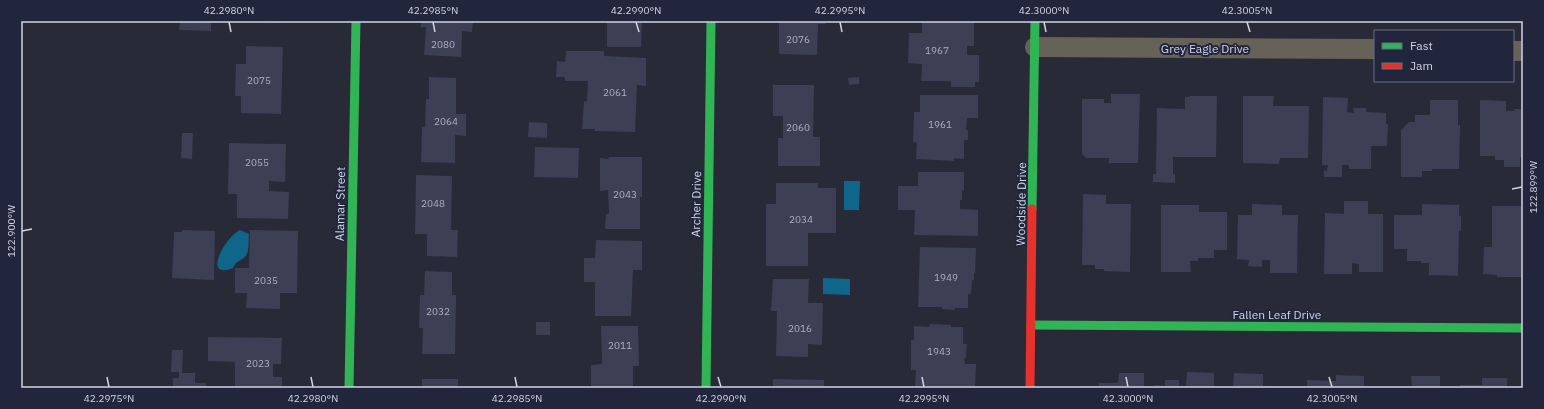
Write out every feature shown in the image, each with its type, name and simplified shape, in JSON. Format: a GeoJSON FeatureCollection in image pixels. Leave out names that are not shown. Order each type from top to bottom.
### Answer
{"type":"FeatureCollection","features":[{"type":"Feature","properties":{"kind":"street","name":"Alamar Street"},"geometry":{"type":"LineString","coordinates":[[349,388],[356,21]]}},
{"type":"Feature","properties":{"kind":"street","name":"Archer Drive"},"geometry":{"type":"LineString","coordinates":[[706,388],[711,21]]}},
{"type":"Feature","properties":{"kind":"street","name":"Woodside Drive"},"geometry":{"type":"LineString","coordinates":[[1030,388],[1035,21]]}},
{"type":"Feature","properties":{"kind":"street","name":"Grey Eagle Drive"},"geometry":{"type":"LineString","coordinates":[[1035,47],[1374,50]]}},
{"type":"Feature","properties":{"kind":"street","name":"Fallen Leaf Drive"},"geometry":{"type":"LineString","coordinates":[[1031,325],[1523,328]]}},
{"type":"Feature","properties":{"kind":"water"},"geometry":{"type":"Polygon","coordinates":[[[844,181],[860,181],[859,210],[844,210],[844,181]]]}},
{"type":"Feature","properties":{"kind":"water"},"geometry":{"type":"Polygon","coordinates":[[[240,230],[249,234],[247,255],[237,262],[233,268],[224,270],[219,268],[217,263],[219,256],[228,241],[240,230]]]}},
{"type":"Feature","properties":{"kind":"water"},"geometry":{"type":"Polygon","coordinates":[[[823,278],[850,279],[850,295],[823,294],[823,278]]]}},
{"type":"Feature","properties":{"kind":"building"},"geometry":{"type":"Polygon","coordinates":[[[180,21],[211,21],[211,31],[179,30],[180,21]]]}},
{"type":"Feature","properties":{"kind":"building"},"geometry":{"type":"Polygon","coordinates":[[[265,21],[281,21],[280,23],[265,21]]]}},
{"type":"Feature","properties":{"kind":"building"},"geometry":{"type":"Polygon","coordinates":[[[421,21],[473,21],[472,32],[462,31],[461,57],[424,55],[426,27],[421,27],[421,21]]]}},
{"type":"Feature","properties":{"kind":"building"},"geometry":{"type":"Polygon","coordinates":[[[607,21],[642,21],[641,47],[607,47],[607,21]]]}},
{"type":"Feature","properties":{"kind":"building"},"geometry":{"type":"Polygon","coordinates":[[[779,21],[826,21],[826,24],[818,24],[817,55],[779,54],[779,21]]]}},
{"type":"Feature","properties":{"kind":"building"},"geometry":{"type":"Polygon","coordinates":[[[922,21],[974,21],[974,46],[967,46],[967,55],[979,55],[979,82],[975,82],[975,87],[951,87],[951,81],[921,81],[922,64],[908,63],[909,33],[922,33],[922,21]]]}},
{"type":"Feature","properties":{"kind":"building"},"geometry":{"type":"Polygon","coordinates":[[[246,46],[283,47],[281,114],[241,113],[241,96],[235,96],[236,64],[246,64],[246,46]]]}},
{"type":"Feature","properties":{"kind":"building"},"geometry":{"type":"Polygon","coordinates":[[[566,51],[604,51],[604,56],[646,58],[646,86],[637,85],[635,132],[595,131],[595,129],[582,129],[584,101],[587,102],[588,81],[565,81],[565,77],[556,77],[557,61],[565,62],[566,51]]]}},
{"type":"Feature","properties":{"kind":"building"},"geometry":{"type":"Polygon","coordinates":[[[429,77],[456,78],[456,114],[466,114],[466,136],[455,135],[455,163],[421,162],[422,127],[425,127],[426,99],[429,99],[429,77]]]}},
{"type":"Feature","properties":{"kind":"building"},"geometry":{"type":"Polygon","coordinates":[[[859,77],[859,84],[849,85],[848,78],[859,77]]]}},
{"type":"Feature","properties":{"kind":"building"},"geometry":{"type":"Polygon","coordinates":[[[773,85],[814,85],[813,137],[820,137],[820,166],[778,166],[778,138],[783,138],[783,116],[773,116],[773,85]]]}},
{"type":"Feature","properties":{"kind":"building"},"geometry":{"type":"Polygon","coordinates":[[[1111,94],[1140,94],[1138,163],[1109,163],[1109,158],[1086,158],[1082,154],[1082,99],[1104,99],[1104,103],[1111,103],[1111,94]]]}},
{"type":"Feature","properties":{"kind":"building"},"geometry":{"type":"Polygon","coordinates":[[[920,95],[978,95],[978,118],[967,118],[966,130],[968,130],[968,140],[964,140],[964,159],[954,158],[954,161],[916,159],[917,143],[919,143],[913,142],[914,112],[920,112],[920,95]]]}},
{"type":"Feature","properties":{"kind":"building"},"geometry":{"type":"Polygon","coordinates":[[[1217,96],[1216,157],[1173,157],[1173,174],[1175,174],[1175,183],[1153,182],[1153,174],[1156,174],[1157,108],[1185,109],[1185,97],[1217,96]]]}},
{"type":"Feature","properties":{"kind":"building"},"geometry":{"type":"Polygon","coordinates":[[[1243,96],[1274,96],[1273,106],[1309,106],[1308,158],[1280,158],[1279,164],[1243,163],[1243,96]]]}},
{"type":"Feature","properties":{"kind":"building"},"geometry":{"type":"Polygon","coordinates":[[[1323,97],[1348,98],[1347,112],[1354,113],[1353,108],[1366,108],[1366,112],[1386,113],[1386,124],[1388,124],[1387,146],[1371,146],[1371,169],[1349,169],[1349,165],[1342,165],[1342,177],[1324,177],[1324,170],[1327,171],[1328,165],[1322,165],[1323,97]]]}},
{"type":"Feature","properties":{"kind":"building"},"geometry":{"type":"Polygon","coordinates":[[[1430,100],[1458,100],[1458,125],[1460,125],[1459,169],[1432,169],[1432,171],[1422,171],[1422,177],[1401,177],[1401,130],[1409,122],[1415,122],[1415,115],[1430,115],[1430,100]]]}},
{"type":"Feature","properties":{"kind":"building"},"geometry":{"type":"Polygon","coordinates":[[[1480,100],[1506,101],[1506,111],[1523,109],[1523,157],[1520,157],[1520,167],[1504,167],[1504,160],[1495,160],[1495,156],[1480,156],[1480,100]]]}},
{"type":"Feature","properties":{"kind":"building"},"geometry":{"type":"Polygon","coordinates":[[[529,122],[547,123],[547,138],[528,137],[529,122]]]}},
{"type":"Feature","properties":{"kind":"building"},"geometry":{"type":"Polygon","coordinates":[[[182,133],[193,133],[192,159],[181,158],[182,133]]]}},
{"type":"Feature","properties":{"kind":"building"},"geometry":{"type":"Polygon","coordinates":[[[229,143],[286,144],[285,182],[269,181],[269,191],[289,192],[288,219],[237,218],[237,194],[228,194],[229,143]]]}},
{"type":"Feature","properties":{"kind":"building"},"geometry":{"type":"Polygon","coordinates":[[[535,147],[579,148],[578,178],[534,177],[535,147]]]}},
{"type":"Feature","properties":{"kind":"building"},"geometry":{"type":"Polygon","coordinates":[[[609,157],[642,157],[640,229],[605,229],[606,214],[609,214],[608,190],[600,191],[600,158],[608,159],[609,157]]]}},
{"type":"Feature","properties":{"kind":"building"},"geometry":{"type":"Polygon","coordinates":[[[918,172],[964,172],[964,190],[962,190],[960,209],[978,210],[978,236],[914,235],[915,210],[898,210],[898,186],[918,186],[918,172]]]}},
{"type":"Feature","properties":{"kind":"building"},"geometry":{"type":"Polygon","coordinates":[[[416,175],[452,176],[451,230],[458,230],[457,257],[427,256],[427,234],[415,234],[416,175]]]}},
{"type":"Feature","properties":{"kind":"building"},"geometry":{"type":"Polygon","coordinates":[[[776,183],[818,183],[818,188],[836,188],[836,233],[808,233],[808,266],[766,266],[766,204],[776,204],[776,183]]]}},
{"type":"Feature","properties":{"kind":"building"},"geometry":{"type":"Polygon","coordinates":[[[1083,194],[1106,195],[1106,204],[1131,204],[1130,272],[1104,271],[1104,269],[1095,269],[1095,265],[1082,265],[1083,194]]]}},
{"type":"Feature","properties":{"kind":"building"},"geometry":{"type":"Polygon","coordinates":[[[1344,201],[1368,201],[1368,214],[1383,214],[1383,272],[1359,272],[1359,264],[1352,263],[1352,274],[1324,274],[1325,213],[1344,214],[1344,201]]]}},
{"type":"Feature","properties":{"kind":"building"},"geometry":{"type":"Polygon","coordinates":[[[1252,204],[1282,205],[1282,215],[1298,215],[1297,273],[1270,273],[1270,260],[1262,260],[1262,267],[1248,266],[1249,260],[1237,259],[1238,215],[1252,215],[1252,204]]]}},
{"type":"Feature","properties":{"kind":"building"},"geometry":{"type":"Polygon","coordinates":[[[1422,204],[1459,205],[1461,231],[1459,231],[1458,276],[1429,275],[1429,263],[1421,263],[1421,261],[1407,261],[1407,249],[1394,249],[1394,215],[1422,215],[1422,204]]]}},
{"type":"Feature","properties":{"kind":"building"},"geometry":{"type":"Polygon","coordinates":[[[1161,205],[1199,205],[1199,212],[1227,212],[1227,250],[1214,250],[1214,258],[1198,258],[1198,261],[1190,261],[1191,272],[1161,272],[1161,205]]]}},
{"type":"Feature","properties":{"kind":"building"},"geometry":{"type":"Polygon","coordinates":[[[1492,206],[1523,206],[1523,277],[1497,277],[1497,275],[1483,274],[1484,247],[1492,247],[1492,206]]]}},
{"type":"Feature","properties":{"kind":"building"},"geometry":{"type":"Polygon","coordinates":[[[182,230],[215,231],[214,280],[172,278],[174,232],[182,232],[182,230]]]}},
{"type":"Feature","properties":{"kind":"building"},"geometry":{"type":"Polygon","coordinates":[[[250,230],[298,231],[297,293],[280,293],[280,309],[246,308],[247,293],[235,293],[235,268],[249,268],[250,230]]]}},
{"type":"Feature","properties":{"kind":"building"},"geometry":{"type":"Polygon","coordinates":[[[596,240],[642,241],[642,270],[633,270],[631,316],[595,316],[595,282],[584,282],[584,258],[595,258],[596,240]]]}},
{"type":"Feature","properties":{"kind":"building"},"geometry":{"type":"Polygon","coordinates":[[[920,247],[976,248],[975,273],[974,280],[972,280],[971,294],[968,294],[968,308],[955,308],[955,310],[942,309],[942,307],[918,307],[920,247]]]}},
{"type":"Feature","properties":{"kind":"building"},"geometry":{"type":"Polygon","coordinates":[[[425,271],[452,272],[452,295],[456,295],[455,354],[422,354],[423,328],[419,328],[420,295],[424,295],[425,271]]]}},
{"type":"Feature","properties":{"kind":"building"},"geometry":{"type":"Polygon","coordinates":[[[773,279],[809,279],[808,303],[823,303],[822,345],[808,344],[808,357],[776,356],[777,311],[771,311],[773,279]]]}},
{"type":"Feature","properties":{"kind":"building"},"geometry":{"type":"Polygon","coordinates":[[[536,322],[550,322],[550,335],[536,335],[536,322]]]}},
{"type":"Feature","properties":{"kind":"building"},"geometry":{"type":"Polygon","coordinates":[[[930,324],[963,327],[963,344],[967,344],[966,358],[964,358],[965,364],[976,364],[975,388],[915,388],[916,370],[911,370],[911,340],[914,340],[914,326],[929,327],[930,324]]]}},
{"type":"Feature","properties":{"kind":"building"},"geometry":{"type":"Polygon","coordinates":[[[601,326],[638,326],[639,366],[633,366],[633,388],[591,388],[591,365],[602,364],[601,326]]]}},
{"type":"Feature","properties":{"kind":"building"},"geometry":{"type":"Polygon","coordinates":[[[208,337],[282,338],[281,364],[273,364],[273,377],[282,377],[282,388],[235,388],[235,362],[208,361],[208,337]]]}},
{"type":"Feature","properties":{"kind":"building"},"geometry":{"type":"Polygon","coordinates":[[[172,350],[183,350],[182,373],[195,373],[195,383],[206,383],[206,388],[173,388],[173,378],[179,378],[179,372],[171,372],[172,350]]]}},
{"type":"Feature","properties":{"kind":"building"},"geometry":{"type":"Polygon","coordinates":[[[1187,372],[1214,373],[1214,388],[1154,388],[1154,385],[1165,386],[1165,380],[1179,380],[1179,386],[1186,386],[1187,372]]]}},
{"type":"Feature","properties":{"kind":"building"},"geometry":{"type":"Polygon","coordinates":[[[1119,373],[1144,373],[1144,388],[1081,388],[1081,386],[1099,386],[1099,383],[1118,383],[1119,373]]]}},
{"type":"Feature","properties":{"kind":"building"},"geometry":{"type":"Polygon","coordinates":[[[1234,373],[1263,374],[1263,386],[1272,386],[1272,388],[1233,388],[1234,373]]]}},
{"type":"Feature","properties":{"kind":"building"},"geometry":{"type":"Polygon","coordinates":[[[1336,375],[1364,376],[1364,388],[1307,388],[1307,380],[1336,381],[1336,375]]]}},
{"type":"Feature","properties":{"kind":"building"},"geometry":{"type":"Polygon","coordinates":[[[1411,376],[1440,376],[1440,388],[1412,388],[1411,376]]]}},
{"type":"Feature","properties":{"kind":"building"},"geometry":{"type":"Polygon","coordinates":[[[1482,378],[1507,378],[1507,388],[1460,388],[1460,385],[1482,385],[1482,378]]]}},
{"type":"Feature","properties":{"kind":"building"},"geometry":{"type":"Polygon","coordinates":[[[422,379],[458,379],[458,388],[422,388],[422,379]]]}},
{"type":"Feature","properties":{"kind":"building"},"geometry":{"type":"Polygon","coordinates":[[[773,379],[824,380],[824,388],[773,388],[773,379]]]}},
{"type":"Feature","properties":{"kind":"traffic: fast"},"geometry":{"type":"LineString","coordinates":[[349,388],[356,21]]}},
{"type":"Feature","properties":{"kind":"traffic: fast"},"geometry":{"type":"LineString","coordinates":[[706,388],[711,21]]}},
{"type":"Feature","properties":{"kind":"traffic: fast"},"geometry":{"type":"LineString","coordinates":[[1032,209],[1035,21]]}},
{"type":"Feature","properties":{"kind":"traffic: fast"},"geometry":{"type":"LineString","coordinates":[[1031,325],[1523,328]]}},
{"type":"Feature","properties":{"kind":"traffic: jam"},"geometry":{"type":"LineString","coordinates":[[1030,388],[1032,209]]}}]}
